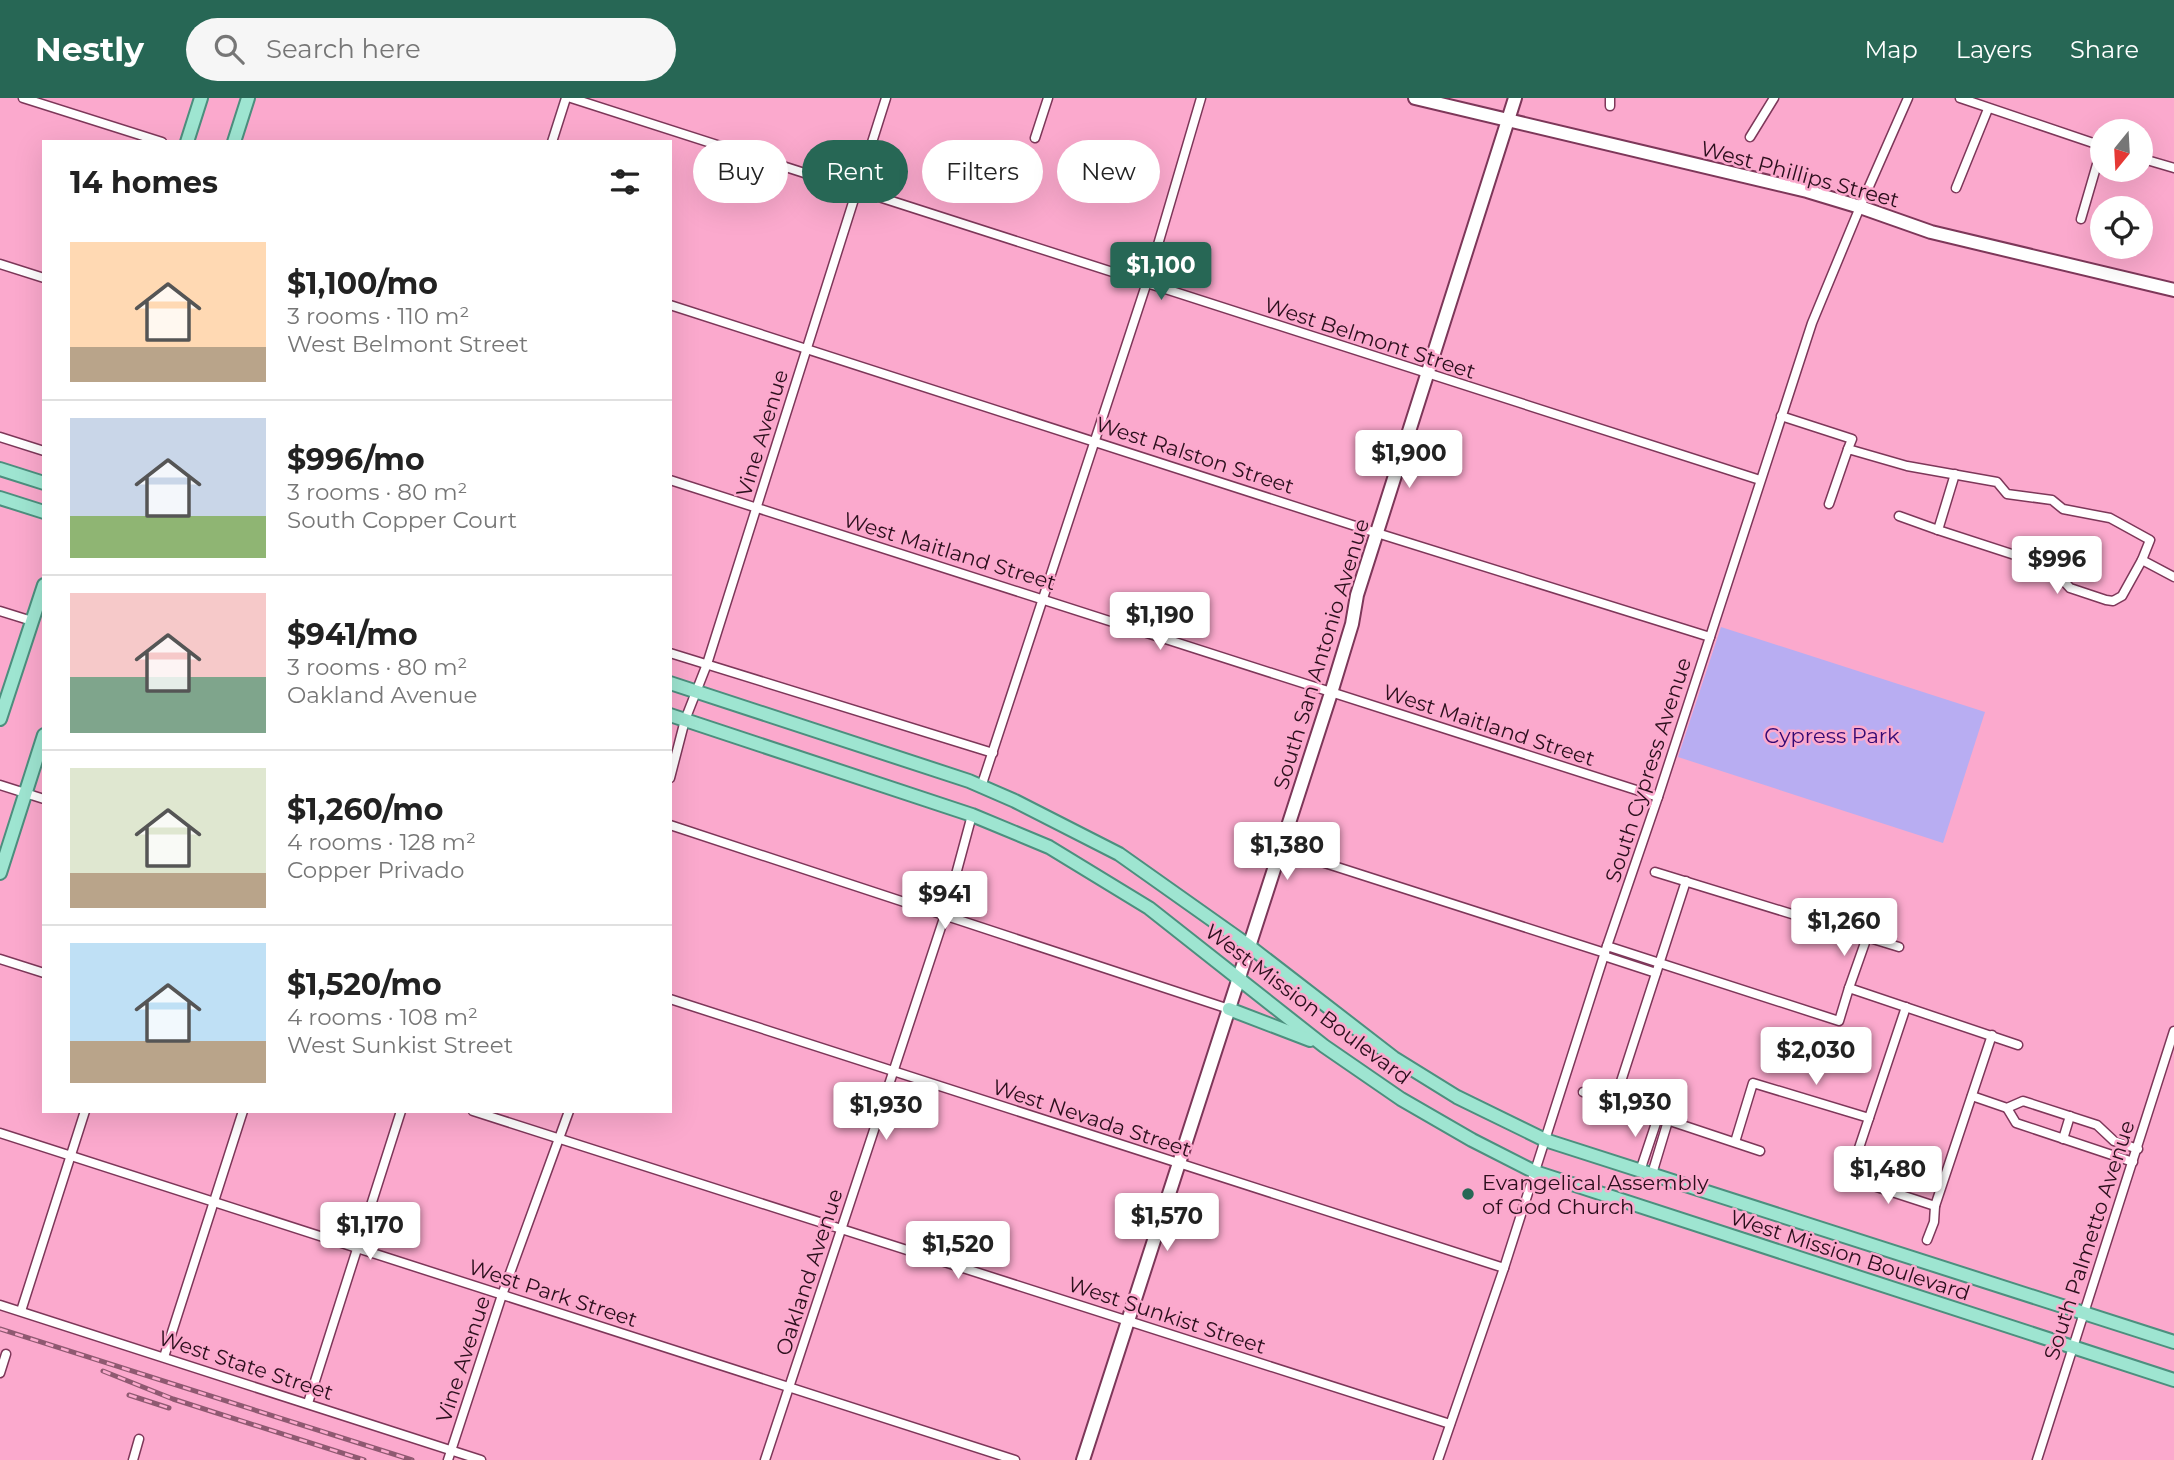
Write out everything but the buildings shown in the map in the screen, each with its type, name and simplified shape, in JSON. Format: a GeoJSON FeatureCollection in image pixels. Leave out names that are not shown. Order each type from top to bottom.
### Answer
{"type":"FeatureCollection","features":[{"type":"Feature","properties":{"kind":"main road"},"geometry":{"type":"LineString","coordinates":[[188,140],[201,98]]}},
{"type":"Feature","properties":{"kind":"main road"},"geometry":{"type":"LineString","coordinates":[[235,140],[248,98]]}},
{"type":"Feature","properties":{"kind":"main road"},"geometry":{"type":"LineString","coordinates":[[0,469],[42,482]]}},
{"type":"Feature","properties":{"kind":"main road"},"geometry":{"type":"LineString","coordinates":[[0,498],[42,512]]}},
{"type":"Feature","properties":{"kind":"main road"},"geometry":{"type":"LineString","coordinates":[[0,719],[42,590]]}},
{"type":"Feature","properties":{"kind":"main road","name":"West Mission Boulevard"},"geometry":{"type":"LineString","coordinates":[[672,684],[981,787],[1015,801],[1119,854],[1249,946],[1394,1058],[1457,1097],[1545,1140],[2174,1342]]}},
{"type":"Feature","properties":{"kind":"main road","name":"West Mission Boulevard"},"geometry":{"type":"LineString","coordinates":[[672,716],[972,815],[1049,847],[1138,901],[1324,1046],[1401,1099],[1535,1172],[2174,1380]]}},
{"type":"Feature","properties":{"kind":"main road"},"geometry":{"type":"LineString","coordinates":[[0,873],[42,741]]}},
{"type":"Feature","properties":{"kind":"main road"},"geometry":{"type":"LineString","coordinates":[[1229,1009],[1324,1046]]}},
{"type":"Feature","properties":{"kind":"street"},"geometry":{"type":"LineString","coordinates":[[23,98],[156,140]]}},
{"type":"Feature","properties":{"kind":"street"},"geometry":{"type":"LineString","coordinates":[[553,140],[568,98]]}},
{"type":"Feature","properties":{"kind":"street","name":"West Belmont Street"},"geometry":{"type":"LineString","coordinates":[[568,98],[802,172]]}},
{"type":"Feature","properties":{"kind":"street","name":"Vine Avenue"},"geometry":{"type":"LineString","coordinates":[[873,140],[886,98]]}},
{"type":"Feature","properties":{"kind":"street"},"geometry":{"type":"LineString","coordinates":[[1035,138],[1048,98]]}},
{"type":"Feature","properties":{"kind":"street"},"geometry":{"type":"LineString","coordinates":[[981,787],[1147,282],[1201,98]]}},
{"type":"Feature","properties":{"kind":"street","name":"West Phillips Street"},"geometry":{"type":"LineString","coordinates":[[1415,98],[1807,191],[1931,232],[2174,288]]}},
{"type":"Feature","properties":{"kind":"street","name":"South San Antonio Avenue"},"geometry":{"type":"LineString","coordinates":[[1083,1460],[1331,693],[1352,624],[1357,595],[1516,98]]}},
{"type":"Feature","properties":{"kind":"street"},"geometry":{"type":"LineString","coordinates":[[1750,137],[1774,98]]}},
{"type":"Feature","properties":{"kind":"street","name":"South Cypress Avenue"},"geometry":{"type":"LineString","coordinates":[[1438,1460],[1504,1268],[1812,323],[1908,98]]}},
{"type":"Feature","properties":{"kind":"street"},"geometry":{"type":"LineString","coordinates":[[1959,98],[2090,142]]}},
{"type":"Feature","properties":{"kind":"street"},"geometry":{"type":"LineString","coordinates":[[1956,188],[1988,109]]}},
{"type":"Feature","properties":{"kind":"street"},"geometry":{"type":"LineString","coordinates":[[2153,162],[2174,168]]}},
{"type":"Feature","properties":{"kind":"street"},"geometry":{"type":"LineString","coordinates":[[2081,219],[2092,182]]}},
{"type":"Feature","properties":{"kind":"street","name":"Vine Avenue"},"geometry":{"type":"LineString","coordinates":[[672,770],[685,720],[707,664],[854,203]]}},
{"type":"Feature","properties":{"kind":"street","name":"West Belmont Street"},"geometry":{"type":"LineString","coordinates":[[899,203],[1428,376],[1760,480]]}},
{"type":"Feature","properties":{"kind":"street"},"geometry":{"type":"LineString","coordinates":[[0,264],[42,277]]}},
{"type":"Feature","properties":{"kind":"street","name":"West Ralston Street"},"geometry":{"type":"LineString","coordinates":[[672,305],[1377,533],[1710,637]]}},
{"type":"Feature","properties":{"kind":"street"},"geometry":{"type":"LineString","coordinates":[[1781,416],[1852,439],[1829,504]]}},
{"type":"Feature","properties":{"kind":"street"},"geometry":{"type":"LineString","coordinates":[[0,437],[42,450]]}},
{"type":"Feature","properties":{"kind":"street"},"geometry":{"type":"LineString","coordinates":[[1848,449],[1879,460],[1997,482],[2011,495],[2052,500],[2063,509],[2110,518],[2150,540],[2122,596],[2113,601],[2073,590],[2061,578],[2033,561],[1899,516]]}},
{"type":"Feature","properties":{"kind":"street"},"geometry":{"type":"LineString","coordinates":[[1938,530],[1955,474]]}},
{"type":"Feature","properties":{"kind":"street","name":"West Maitland Street"},"geometry":{"type":"LineString","coordinates":[[672,481],[1658,797]]}},
{"type":"Feature","properties":{"kind":"street"},"geometry":{"type":"LineString","coordinates":[[2142,560],[2174,577]]}},
{"type":"Feature","properties":{"kind":"street"},"geometry":{"type":"LineString","coordinates":[[0,611],[32,621]]}},
{"type":"Feature","properties":{"kind":"street"},"geometry":{"type":"LineString","coordinates":[[672,654],[993,753]]}},
{"type":"Feature","properties":{"kind":"street"},"geometry":{"type":"LineString","coordinates":[[1,786],[42,799]]}},
{"type":"Feature","properties":{"kind":"street","name":"Oakland Avenue"},"geometry":{"type":"LineString","coordinates":[[765,1460],[945,915],[972,815]]}},
{"type":"Feature","properties":{"kind":"street"},"geometry":{"type":"LineString","coordinates":[[672,826],[1229,1009]]}},
{"type":"Feature","properties":{"kind":"street"},"geometry":{"type":"LineString","coordinates":[[1281,849],[1605,952],[1656,973]]}},
{"type":"Feature","properties":{"kind":"street"},"geometry":{"type":"LineString","coordinates":[[1655,872],[1899,947]]}},
{"type":"Feature","properties":{"kind":"street"},"geometry":{"type":"LineString","coordinates":[[1614,1103],[1686,881]]}},
{"type":"Feature","properties":{"kind":"street"},"geometry":{"type":"LineString","coordinates":[[1605,952],[1660,963],[1839,1021],[1867,937]]}},
{"type":"Feature","properties":{"kind":"street"},"geometry":{"type":"LineString","coordinates":[[0,959],[42,972]]}},
{"type":"Feature","properties":{"kind":"street"},"geometry":{"type":"LineString","coordinates":[[1849,988],[2018,1045]]}},
{"type":"Feature","properties":{"kind":"street","name":"West Nevada Street"},"geometry":{"type":"LineString","coordinates":[[672,1000],[1504,1268]]}},
{"type":"Feature","properties":{"kind":"street"},"geometry":{"type":"LineString","coordinates":[[1906,1007],[1849,1178],[1936,1206]]}},
{"type":"Feature","properties":{"kind":"street","name":"South Palmetto Avenue"},"geometry":{"type":"LineString","coordinates":[[2037,1460],[2174,1031]]}},
{"type":"Feature","properties":{"kind":"street"},"geometry":{"type":"LineString","coordinates":[[1927,1240],[1992,1035]]}},
{"type":"Feature","properties":{"kind":"street"},"geometry":{"type":"LineString","coordinates":[[1735,1142],[1753,1083],[1869,1118]]}},
{"type":"Feature","properties":{"kind":"street"},"geometry":{"type":"LineString","coordinates":[[1583,1092],[1760,1151]]}},
{"type":"Feature","properties":{"kind":"street"},"geometry":{"type":"LineString","coordinates":[[1972,1096],[2007,1108],[2016,1123],[2133,1162]]}},
{"type":"Feature","properties":{"kind":"street"},"geometry":{"type":"LineString","coordinates":[[2007,1108],[2023,1101],[2096,1125],[2115,1141],[2138,1149]]}},
{"type":"Feature","properties":{"kind":"street"},"geometry":{"type":"LineString","coordinates":[[21,1311],[84,1113]]}},
{"type":"Feature","properties":{"kind":"street"},"geometry":{"type":"LineString","coordinates":[[164,1357],[242,1113]]}},
{"type":"Feature","properties":{"kind":"street"},"geometry":{"type":"LineString","coordinates":[[308,1403],[400,1113]]}},
{"type":"Feature","properties":{"kind":"street","name":"West Sunkist Street"},"geometry":{"type":"LineString","coordinates":[[479,1113],[1450,1424]]}},
{"type":"Feature","properties":{"kind":"street","name":"Vine Avenue"},"geometry":{"type":"LineString","coordinates":[[448,1460],[502,1295],[568,1113]]}},
{"type":"Feature","properties":{"kind":"street"},"geometry":{"type":"LineString","coordinates":[[2063,1139],[2070,1116]]}},
{"type":"Feature","properties":{"kind":"street"},"geometry":{"type":"LineString","coordinates":[[1646,1172],[1658,1117]]}},
{"type":"Feature","properties":{"kind":"street"},"geometry":{"type":"LineString","coordinates":[[1646,1172],[1668,1121]]}},
{"type":"Feature","properties":{"kind":"street","name":"West Park Street"},"geometry":{"type":"LineString","coordinates":[[0,1133],[1015,1460]]}},
{"type":"Feature","properties":{"kind":"street","name":"West State Street"},"geometry":{"type":"LineString","coordinates":[[0,1305],[481,1460]]}},
{"type":"Feature","properties":{"kind":"street"},"geometry":{"type":"LineString","coordinates":[[0,1373],[6,1354]]}},
{"type":"Feature","properties":{"kind":"street"},"geometry":{"type":"LineString","coordinates":[[133,1460],[139,1439]]}},
{"type":"Feature","properties":{"kind":"green space","name":"Cypress Park"},"geometry":{"type":"Polygon","coordinates":[[[1721,627],[1985,712],[1943,843],[1678,757],[1721,627]]]}},
{"type":"Feature","properties":{"kind":"railway"},"geometry":{"type":"LineString","coordinates":[[0,1329],[412,1460]]}},
{"type":"Feature","properties":{"kind":"railway"},"geometry":{"type":"LineString","coordinates":[[103,1371],[173,1399],[364,1460]]}},
{"type":"Feature","properties":{"kind":"railway"},"geometry":{"type":"LineString","coordinates":[[129,1395],[169,1408]]}},
{"type":"Feature","properties":{"kind":"place","name":"Evangelical Assembly of God Church"},"geometry":{"type":"Point","coordinates":[1468,1194]}}]}
